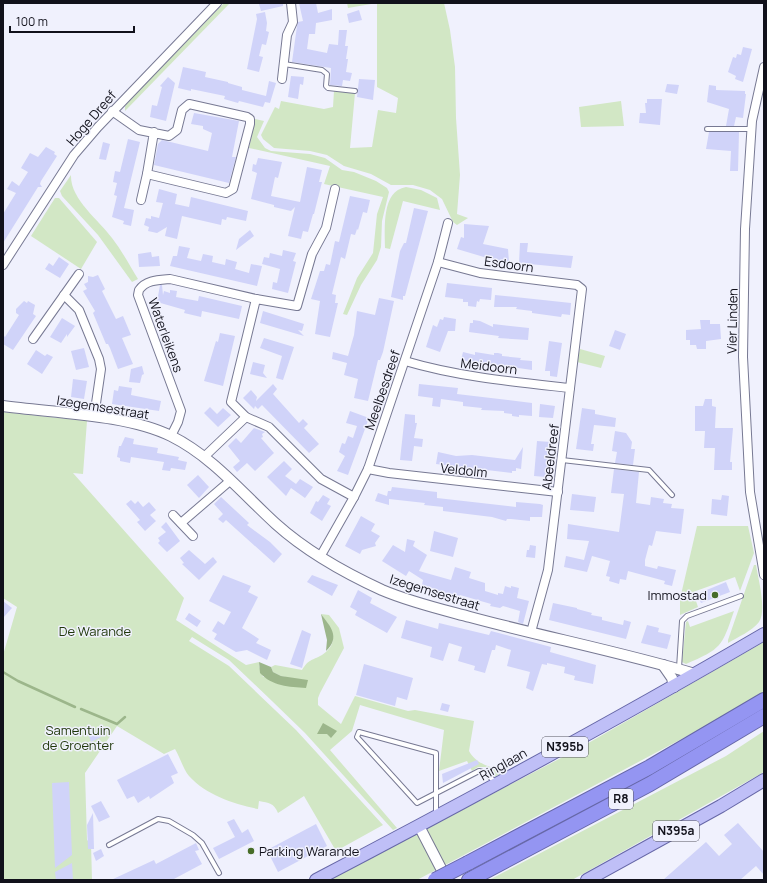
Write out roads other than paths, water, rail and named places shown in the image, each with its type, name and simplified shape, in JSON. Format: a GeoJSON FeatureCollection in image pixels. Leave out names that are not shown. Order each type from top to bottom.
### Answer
{"type":"FeatureCollection","features":[{"type":"Feature","properties":{"kind":"highway","name":"R8"},"geometry":{"type":"LineString","coordinates":[[435,880],[650,767],[764,700]]}},
{"type":"Feature","properties":{"kind":"highway","name":"R8"},"geometry":{"type":"LineString","coordinates":[[472,878],[650,784],[764,716]]}},
{"type":"Feature","properties":{"kind":"main road","name":"Ringlaan"},"geometry":{"type":"LineString","coordinates":[[316,880],[436,817],[674,687],[764,634]]}},
{"type":"Feature","properties":{"kind":"main road","name":"N395a"},"geometry":{"type":"LineString","coordinates":[[587,880],[721,806],[764,780]]}},
{"type":"Feature","properties":{"kind":"street","name":"Hoge Dreef"},"geometry":{"type":"LineString","coordinates":[[3,265],[74,156],[112,111],[217,3]]}},
{"type":"Feature","properties":{"kind":"street"},"geometry":{"type":"LineString","coordinates":[[282,79],[287,35],[293,22],[291,3]]}},
{"type":"Feature","properties":{"kind":"street","name":"Vier Linden"},"geometry":{"type":"LineString","coordinates":[[764,67],[752,129],[745,229],[743,357],[750,492],[764,575]]}},
{"type":"Feature","properties":{"kind":"street"},"geometry":{"type":"LineString","coordinates":[[112,111],[138,130],[169,136],[174,134],[177,130],[182,110],[189,104],[247,117],[250,119],[233,189],[226,193],[146,174]]}},
{"type":"Feature","properties":{"kind":"street"},"geometry":{"type":"LineString","coordinates":[[141,200],[154,132]]}},
{"type":"Feature","properties":{"kind":"street","name":"Waterleikens"},"geometry":{"type":"LineString","coordinates":[[171,436],[178,422],[181,411],[160,357],[138,295],[138,290],[146,283],[170,279],[256,299],[297,306],[312,254],[326,228],[335,189]]}},
{"type":"Feature","properties":{"kind":"street","name":"Meelbesdreef"},"geometry":{"type":"LineString","coordinates":[[320,557],[354,498],[368,469],[438,262],[448,223]]}},
{"type":"Feature","properties":{"kind":"street","name":"Esdoorn"},"geometry":{"type":"LineString","coordinates":[[438,262],[480,273],[577,285]]}},
{"type":"Feature","properties":{"kind":"street"},"geometry":{"type":"LineString","coordinates":[[33,339],[79,274]]}},
{"type":"Feature","properties":{"kind":"street","name":"Abeeldreef"},"geometry":{"type":"LineString","coordinates":[[531,632],[548,570],[582,289],[577,285]]}},
{"type":"Feature","properties":{"kind":"street"},"geometry":{"type":"LineString","coordinates":[[64,295],[79,310],[99,359],[101,369],[94,417]]}},
{"type":"Feature","properties":{"kind":"street"},"geometry":{"type":"LineString","coordinates":[[256,299],[231,402],[246,417],[269,427],[321,479],[354,498]]}},
{"type":"Feature","properties":{"kind":"street","name":"Meidoorn"},"geometry":{"type":"LineString","coordinates":[[405,361],[439,371],[460,375],[570,388]]}},
{"type":"Feature","properties":{"kind":"street","name":"Izegemsestraat"},"geometry":{"type":"LineString","coordinates":[[3,406],[94,417],[146,427],[171,436],[204,457],[231,480],[277,525],[320,557],[358,578],[406,599],[695,674]]}},
{"type":"Feature","properties":{"kind":"street"},"geometry":{"type":"LineString","coordinates":[[204,457],[246,417]]}},
{"type":"Feature","properties":{"kind":"street","name":"Veldolm"},"geometry":{"type":"LineString","coordinates":[[368,469],[389,473],[558,492]]}},
{"type":"Feature","properties":{"kind":"street"},"geometry":{"type":"LineString","coordinates":[[181,523],[231,480]]}},
{"type":"Feature","properties":{"kind":"street"},"geometry":{"type":"LineString","coordinates":[[173,515],[193,536]]}},
{"type":"Feature","properties":{"kind":"street"},"geometry":{"type":"LineString","coordinates":[[663,665],[672,678],[674,687]]}},
{"type":"Feature","properties":{"kind":"street"},"geometry":{"type":"LineString","coordinates":[[419,826],[447,880]]}},
{"type":"Feature","properties":{"kind":"lane"},"geometry":{"type":"LineString","coordinates":[[283,63],[322,70],[327,74],[326,86],[328,88],[355,91]]}},
{"type":"Feature","properties":{"kind":"lane"},"geometry":{"type":"LineString","coordinates":[[707,129],[752,129]]}},
{"type":"Feature","properties":{"kind":"lane"},"geometry":{"type":"LineString","coordinates":[[562,460],[649,470],[672,495]]}},
{"type":"Feature","properties":{"kind":"lane"},"geometry":{"type":"LineString","coordinates":[[679,670],[682,622],[686,616],[741,596]]}},
{"type":"Feature","properties":{"kind":"lane"},"geometry":{"type":"LineString","coordinates":[[436,817],[436,793],[436,753],[359,732],[357,737],[417,803],[436,793],[479,771],[486,774],[497,784]]}},
{"type":"Feature","properties":{"kind":"lane"},"geometry":{"type":"LineString","coordinates":[[109,845],[158,819],[169,821],[193,835],[202,843],[219,873]]}},
{"type":"Feature","properties":{"kind":"waterway"},"geometry":{"type":"LineString","coordinates":[[3,672],[18,681],[75,707]]}},
{"type":"Feature","properties":{"kind":"waterway"},"geometry":{"type":"LineString","coordinates":[[81,709],[117,724],[125,717]]}},
{"type":"Feature","properties":{"kind":"place","name":"Immostad"},"geometry":{"type":"Point","coordinates":[715,595]}},
{"type":"Feature","properties":{"kind":"place","name":"Parking Warande"},"geometry":{"type":"Point","coordinates":[251,851]}},
{"type":"Feature","properties":{"kind":"park label","name":"De Warande"},"geometry":{"type":"Point","coordinates":[95,631]}},
{"type":"Feature","properties":{"kind":"park label","name":"Samentuin de Groenter"},"geometry":{"type":"Point","coordinates":[78,738]}}]}
